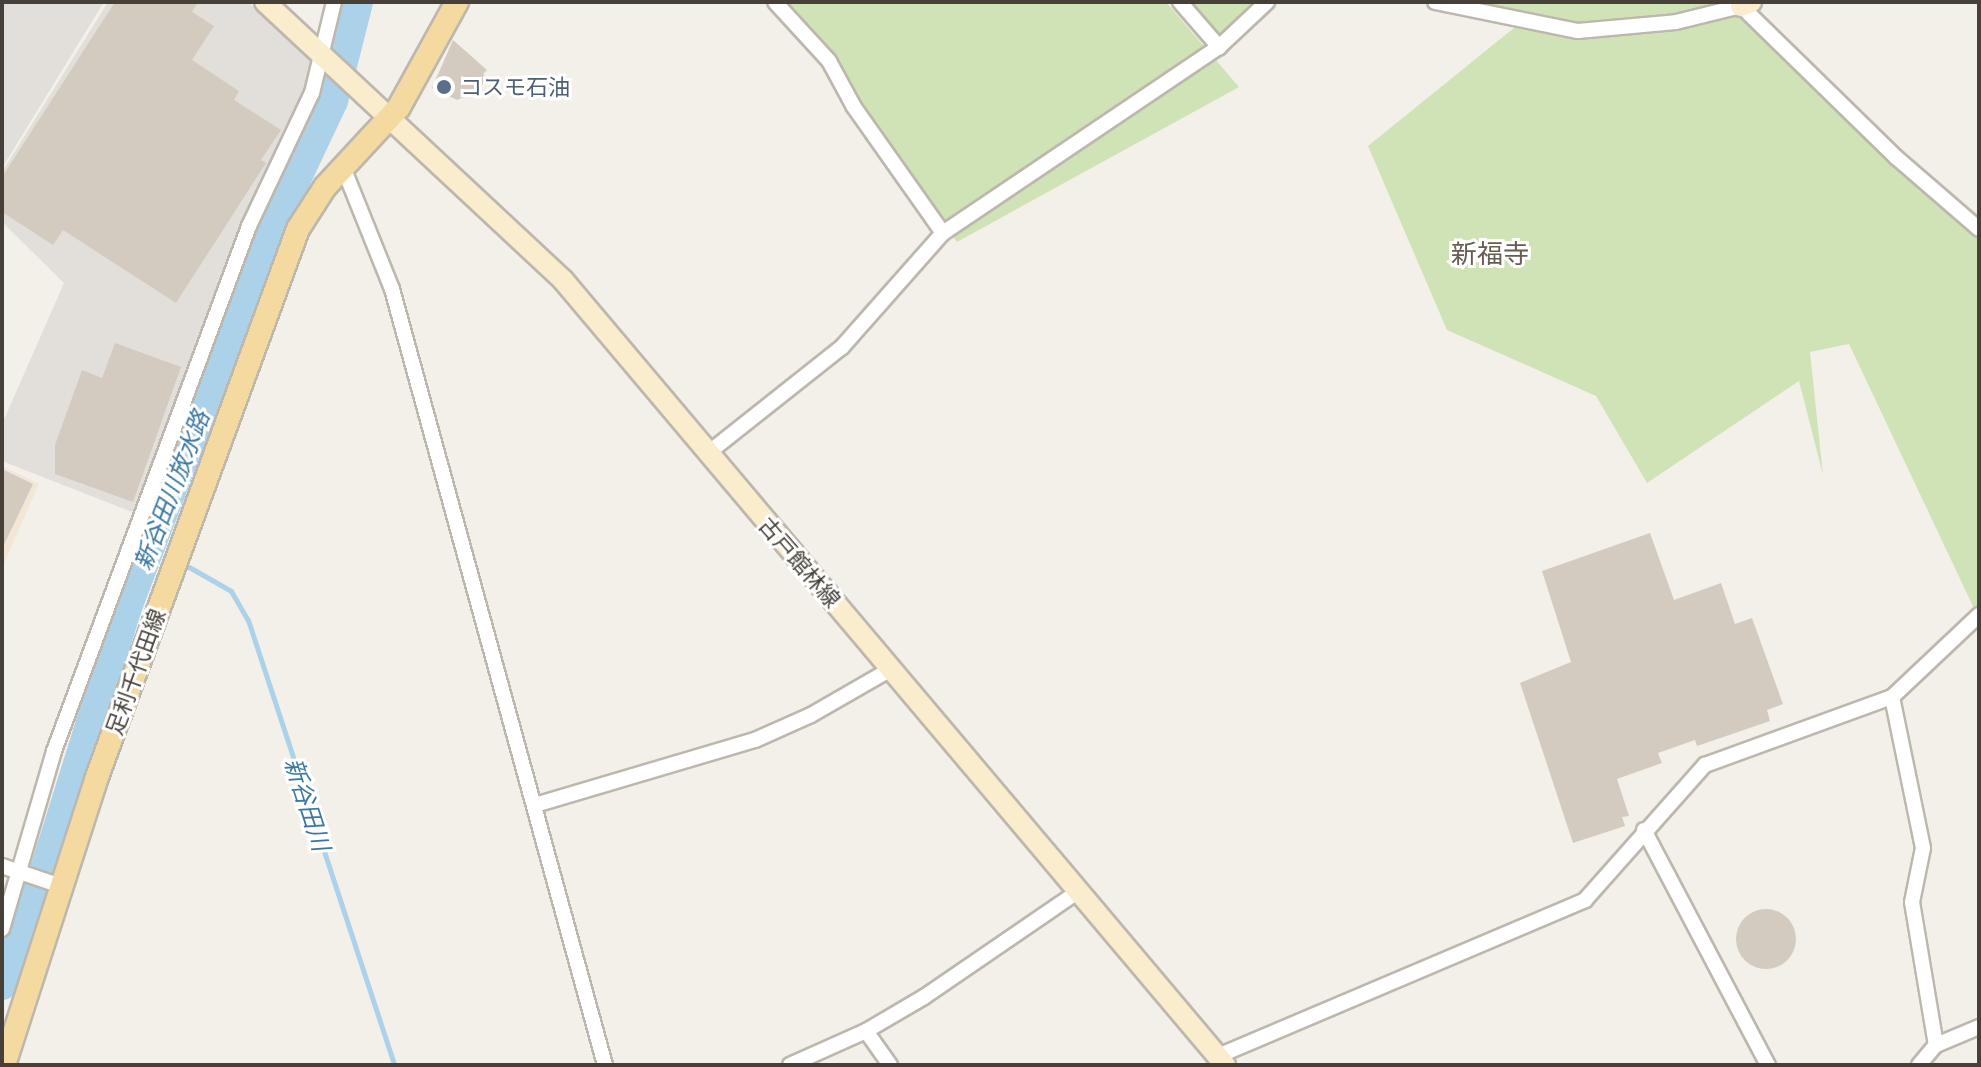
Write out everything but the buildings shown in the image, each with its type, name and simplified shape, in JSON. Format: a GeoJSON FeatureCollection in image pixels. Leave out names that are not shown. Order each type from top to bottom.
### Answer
{"type":"FeatureCollection","features":[{"type":"Feature","properties":{"kind":"main road"},"geometry":{"type":"LineString","coordinates":[[265,2],[327,59]]}},
{"type":"Feature","properties":{"kind":"main road","name":"足利千代田線"},"geometry":{"type":"LineString","coordinates":[[4,1065],[57,886],[278,275],[310,207],[409,92],[457,2]]}},
{"type":"Feature","properties":{"kind":"main road","name":"古戸館林線"},"geometry":{"type":"LineString","coordinates":[[327,59],[563,280],[1222,1060]]}},
{"type":"Feature","properties":{"kind":"street"},"geometry":{"type":"LineString","coordinates":[[2,929],[21,874],[54,751],[160,462],[249,226],[299,126],[327,59],[334,2]]}},
{"type":"Feature","properties":{"kind":"street"},"geometry":{"type":"LineString","coordinates":[[775,2],[829,61],[854,107],[943,233]]}},
{"type":"Feature","properties":{"kind":"street"},"geometry":{"type":"LineString","coordinates":[[1180,2],[1219,47]]}},
{"type":"Feature","properties":{"kind":"street"},"geometry":{"type":"LineString","coordinates":[[707,454],[842,347],[943,233],[1219,47],[1267,2]]}},
{"type":"Feature","properties":{"kind":"street"},"geometry":{"type":"LineString","coordinates":[[1435,2],[1578,31],[1676,22],[1746,4],[1897,158],[1979,229]]}},
{"type":"Feature","properties":{"kind":"street"},"geometry":{"type":"LineString","coordinates":[[343,167],[392,289],[605,1065]]}},
{"type":"Feature","properties":{"kind":"street"},"geometry":{"type":"LineString","coordinates":[[1222,1060],[1566,910],[1610,875],[1644,830],[1705,765],[1892,697],[1979,615]]}},
{"type":"Feature","properties":{"kind":"street"},"geometry":{"type":"LineString","coordinates":[[535,805],[755,740],[811,715],[891,669]]}},
{"type":"Feature","properties":{"kind":"street"},"geometry":{"type":"LineString","coordinates":[[1892,697],[1923,848],[1912,902],[1936,1045]]}},
{"type":"Feature","properties":{"kind":"street"},"geometry":{"type":"LineString","coordinates":[[1644,830],[1768,1065]]}},
{"type":"Feature","properties":{"kind":"street"},"geometry":{"type":"LineString","coordinates":[[2,866],[57,886]]}},
{"type":"Feature","properties":{"kind":"street"},"geometry":{"type":"LineString","coordinates":[[790,1065],[866,1031],[1079,891]]}},
{"type":"Feature","properties":{"kind":"street"},"geometry":{"type":"LineString","coordinates":[[1919,1065],[1936,1045],[1979,1027]]}},
{"type":"Feature","properties":{"kind":"street"},"geometry":{"type":"LineString","coordinates":[[866,1031],[890,1065]]}},
{"type":"Feature","properties":{"kind":"shaded area"},"geometry":{"type":"Polygon","coordinates":[[[2,2],[104,2],[2,168],[2,2]]]}},
{"type":"Feature","properties":{"kind":"shaded area"},"geometry":{"type":"Polygon","coordinates":[[[108,2],[248,2],[315,65],[132,512],[2,461],[2,424],[64,283],[2,222],[2,172],[108,2]]]}},
{"type":"Feature","properties":{"kind":"shaded area"},"geometry":{"type":"Polygon","coordinates":[[[2,466],[39,484],[2,568],[2,466]]]}},
{"type":"Feature","properties":{"kind":"green space"},"geometry":{"type":"Polygon","coordinates":[[[770,2],[1166,2],[1239,87],[957,242],[837,75],[770,2]]]}},
{"type":"Feature","properties":{"kind":"green space"},"geometry":{"type":"Polygon","coordinates":[[[1180,2],[1273,2],[1219,47],[1180,2]]]}},
{"type":"Feature","properties":{"kind":"green space"},"geometry":{"type":"Polygon","coordinates":[[[1432,2],[1729,2],[1979,238],[1979,619],[1849,344],[1810,352],[1823,475],[1799,381],[1647,483],[1596,396],[1447,330],[1368,146],[1520,23],[1432,2]]]}},
{"type":"Feature","properties":{"kind":"waterway","name":"新谷田川放水路"},"geometry":{"type":"LineString","coordinates":[[2,985],[46,866],[126,610],[263,249],[333,101],[358,2]]}},
{"type":"Feature","properties":{"kind":"waterway","name":"新谷田川"},"geometry":{"type":"LineString","coordinates":[[189,567],[231,591],[248,620],[394,1065]]}},
{"type":"Feature","properties":{"kind":"place","name":"コスモ石油"},"geometry":{"type":"Point","coordinates":[444,87]}},
{"type":"Feature","properties":{"kind":"district","name":"新福寺"},"geometry":{"type":"Point","coordinates":[1490,254]}}]}
